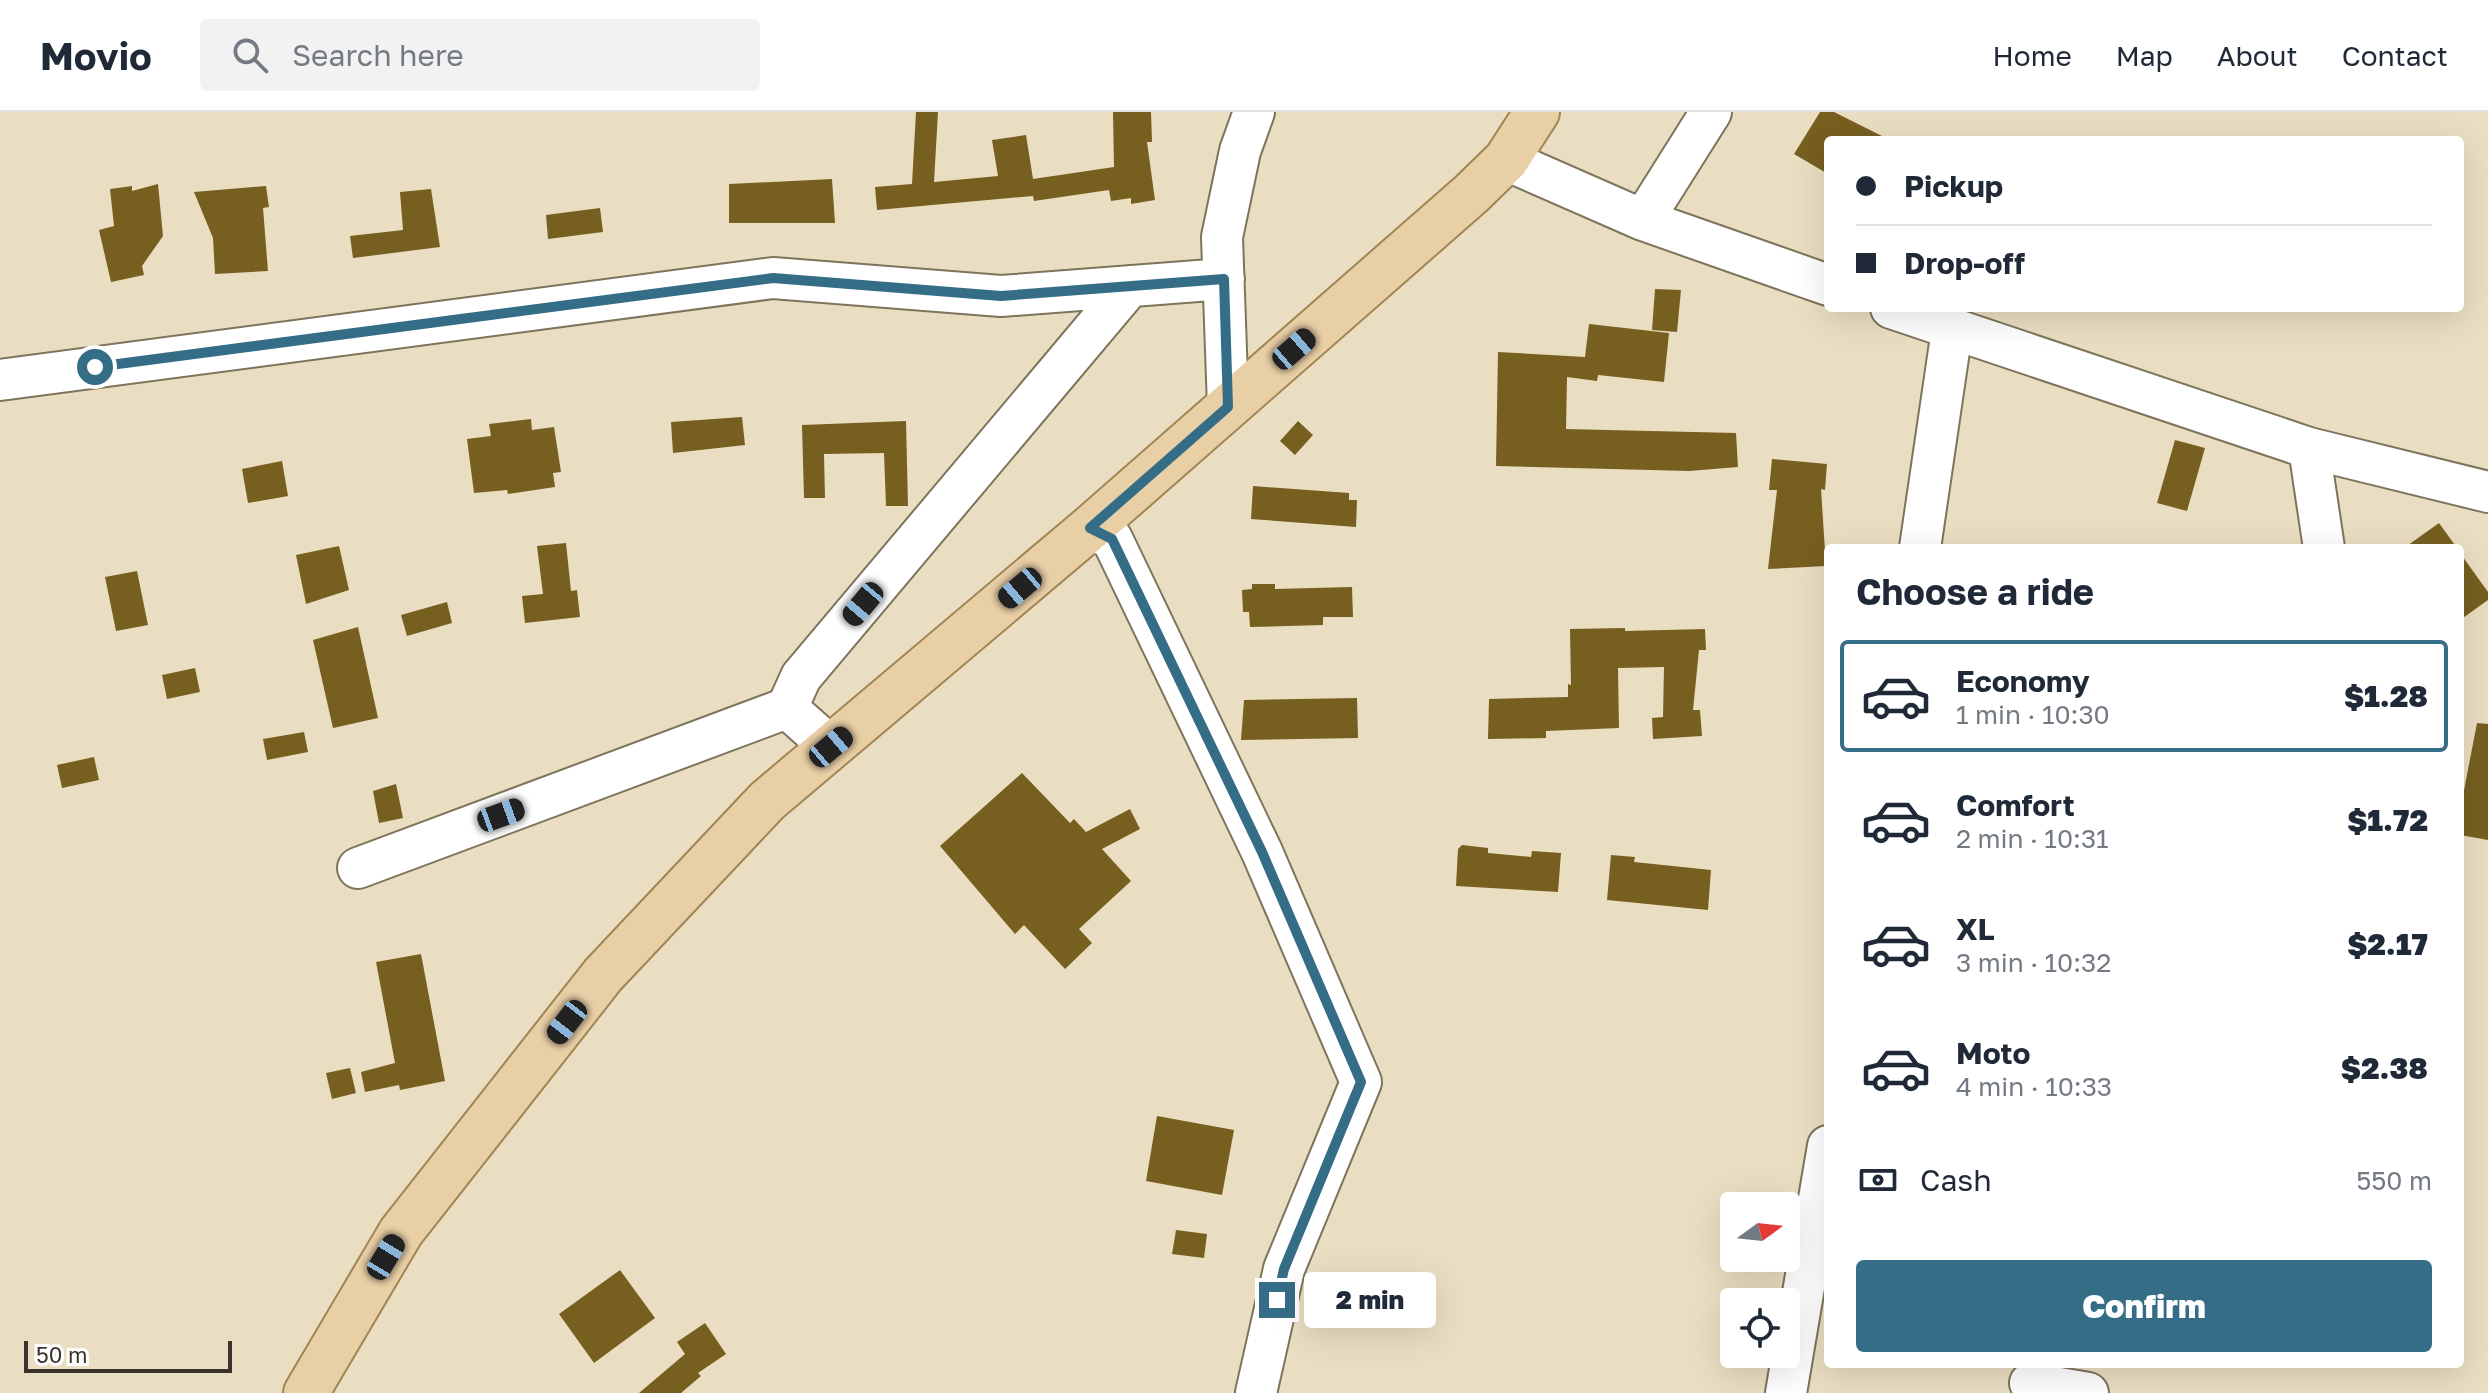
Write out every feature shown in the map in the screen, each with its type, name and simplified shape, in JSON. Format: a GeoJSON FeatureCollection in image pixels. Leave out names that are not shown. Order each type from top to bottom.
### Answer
{"type":"FeatureCollection","features":[{"type":"Feature","properties":{"kind":"main road"},"geometry":{"type":"LineString","coordinates":[[315,1389],[401,1232],[603,975],[767,801],[1090,528],[1506,160],[1537,112]]}},
{"type":"Feature","properties":{"kind":"street"},"geometry":{"type":"LineString","coordinates":[[1228,407],[1222,237],[1240,151],[1254,112]]}},
{"type":"Feature","properties":{"kind":"street"},"geometry":{"type":"LineString","coordinates":[[1643,220],[1711,112]]}},
{"type":"Feature","properties":{"kind":"street"},"geometry":{"type":"LineString","coordinates":[[1506,160],[1643,220],[1824,284]]}},
{"type":"Feature","properties":{"kind":"street"},"geometry":{"type":"LineString","coordinates":[[0,380],[773,278],[1001,296],[1224,279]]}},
{"type":"Feature","properties":{"kind":"street"},"geometry":{"type":"LineString","coordinates":[[358,868],[787,708],[801,677],[1130,286]]}},
{"type":"Feature","properties":{"kind":"street"},"geometry":{"type":"LineString","coordinates":[[1902,312],[2309,448],[2488,492]]}},
{"type":"Feature","properties":{"kind":"street"},"geometry":{"type":"LineString","coordinates":[[1921,544],[1952,330]]}},
{"type":"Feature","properties":{"kind":"street"},"geometry":{"type":"LineString","coordinates":[[2309,448],[2323,544]]}},
{"type":"Feature","properties":{"kind":"street"},"geometry":{"type":"LineString","coordinates":[[1090,528],[1112,539],[1119,553],[1262,852],[1361,1082],[1284,1269],[1256,1393]]}},
{"type":"Feature","properties":{"kind":"street"},"geometry":{"type":"LineString","coordinates":[[787,708],[831,747]]}},
{"type":"Feature","properties":{"kind":"street"},"geometry":{"type":"LineString","coordinates":[[1786,1393],[1824,1170]]}},
{"type":"Feature","properties":{"kind":"street"},"geometry":{"type":"LineString","coordinates":[[2031,1380],[2088,1393]]}},
{"type":"Feature","properties":{"kind":"building"},"geometry":{"type":"Polygon","coordinates":[[[916,112],[938,112],[934,182],[998,176],[992,140],[1026,135],[1033,179],[1114,167],[1113,112],[1151,112],[1152,142],[1147,142],[1155,200],[1131,204],[1131,198],[1111,201],[1109,190],[1034,201],[1033,196],[877,210],[875,187],[912,184],[916,112]]]}},
{"type":"Feature","properties":{"kind":"building"},"geometry":{"type":"Polygon","coordinates":[[[1820,112],[1834,112],[1882,136],[1824,136],[1824,172],[1794,154],[1820,112]]]}},
{"type":"Feature","properties":{"kind":"building"},"geometry":{"type":"Polygon","coordinates":[[[832,179],[835,223],[729,223],[729,184],[832,179]]]}},
{"type":"Feature","properties":{"kind":"building"},"geometry":{"type":"Polygon","coordinates":[[[158,184],[163,236],[142,266],[144,275],[111,282],[99,230],[114,226],[110,189],[132,186],[132,191],[158,184]]]}},
{"type":"Feature","properties":{"kind":"building"},"geometry":{"type":"Polygon","coordinates":[[[266,186],[269,207],[263,208],[268,271],[215,274],[213,238],[194,192],[266,186]]]}},
{"type":"Feature","properties":{"kind":"building"},"geometry":{"type":"Polygon","coordinates":[[[431,189],[440,247],[353,258],[350,236],[403,230],[400,192],[431,189]]]}},
{"type":"Feature","properties":{"kind":"building"},"geometry":{"type":"Polygon","coordinates":[[[600,208],[603,232],[548,239],[546,215],[600,208]]]}},
{"type":"Feature","properties":{"kind":"building"},"geometry":{"type":"Polygon","coordinates":[[[1655,289],[1681,290],[1677,332],[1652,330],[1655,289]]]}},
{"type":"Feature","properties":{"kind":"building"},"geometry":{"type":"Polygon","coordinates":[[[1589,324],[1669,333],[1664,382],[1598,375],[1597,381],[1567,377],[1566,429],[1736,433],[1738,467],[1689,471],[1496,466],[1498,352],[1585,357],[1589,324]]]}},
{"type":"Feature","properties":{"kind":"building"},"geometry":{"type":"Polygon","coordinates":[[[742,417],[745,445],[673,453],[671,422],[742,417]]]}},
{"type":"Feature","properties":{"kind":"building"},"geometry":{"type":"Polygon","coordinates":[[[531,419],[532,430],[554,427],[561,472],[553,473],[555,487],[508,494],[507,490],[474,493],[467,439],[491,436],[489,424],[531,419]]]}},
{"type":"Feature","properties":{"kind":"building"},"geometry":{"type":"Polygon","coordinates":[[[906,421],[908,506],[886,506],[884,453],[824,454],[825,498],[804,498],[802,425],[906,421]]]}},
{"type":"Feature","properties":{"kind":"building"},"geometry":{"type":"Polygon","coordinates":[[[1298,421],[1313,435],[1295,455],[1280,441],[1298,421]]]}},
{"type":"Feature","properties":{"kind":"building"},"geometry":{"type":"Polygon","coordinates":[[[2175,440],[2205,448],[2187,511],[2157,503],[2175,440]]]}},
{"type":"Feature","properties":{"kind":"building"},"geometry":{"type":"Polygon","coordinates":[[[1772,459],[1827,464],[1825,490],[1821,489],[1824,566],[1768,569],[1777,490],[1769,490],[1772,459]]]}},
{"type":"Feature","properties":{"kind":"building"},"geometry":{"type":"Polygon","coordinates":[[[282,461],[288,496],[248,503],[242,469],[282,461]]]}},
{"type":"Feature","properties":{"kind":"building"},"geometry":{"type":"Polygon","coordinates":[[[1253,486],[1349,493],[1349,500],[1357,500],[1356,527],[1251,519],[1253,486]]]}},
{"type":"Feature","properties":{"kind":"building"},"geometry":{"type":"Polygon","coordinates":[[[2439,523],[2454,544],[2410,544],[2439,523]]]}},
{"type":"Feature","properties":{"kind":"building"},"geometry":{"type":"Polygon","coordinates":[[[566,543],[571,591],[577,590],[580,617],[525,623],[522,596],[543,594],[537,546],[566,543]]]}},
{"type":"Feature","properties":{"kind":"building"},"geometry":{"type":"Polygon","coordinates":[[[339,546],[349,590],[306,604],[296,555],[339,546]]]}},
{"type":"Feature","properties":{"kind":"building"},"geometry":{"type":"Polygon","coordinates":[[[2464,559],[2488,592],[2488,600],[2464,617],[2464,559]]]}},
{"type":"Feature","properties":{"kind":"building"},"geometry":{"type":"Polygon","coordinates":[[[137,571],[148,625],[116,631],[105,577],[137,571]]]}},
{"type":"Feature","properties":{"kind":"building"},"geometry":{"type":"Polygon","coordinates":[[[1252,584],[1275,584],[1275,589],[1352,587],[1353,617],[1323,617],[1323,625],[1250,627],[1249,612],[1243,612],[1242,590],[1252,589],[1252,584]]]}},
{"type":"Feature","properties":{"kind":"building"},"geometry":{"type":"Polygon","coordinates":[[[447,602],[452,623],[407,636],[401,615],[447,602]]]}},
{"type":"Feature","properties":{"kind":"building"},"geometry":{"type":"Polygon","coordinates":[[[358,627],[378,718],[333,728],[313,640],[358,627]]]}},
{"type":"Feature","properties":{"kind":"building"},"geometry":{"type":"Polygon","coordinates":[[[1625,628],[1625,631],[1705,629],[1706,650],[1699,650],[1693,710],[1700,710],[1702,736],[1653,739],[1652,718],[1663,717],[1664,667],[1618,668],[1619,728],[1546,731],[1546,738],[1488,739],[1489,699],[1568,697],[1568,684],[1571,685],[1570,629],[1625,628]]]}},
{"type":"Feature","properties":{"kind":"building"},"geometry":{"type":"Polygon","coordinates":[[[195,668],[200,692],[167,699],[162,675],[195,668]]]}},
{"type":"Feature","properties":{"kind":"building"},"geometry":{"type":"Polygon","coordinates":[[[1357,698],[1358,738],[1241,740],[1244,700],[1357,698]]]}},
{"type":"Feature","properties":{"kind":"building"},"geometry":{"type":"Polygon","coordinates":[[[2477,723],[2488,724],[2488,840],[2464,836],[2464,790],[2477,723]]]}},
{"type":"Feature","properties":{"kind":"building"},"geometry":{"type":"Polygon","coordinates":[[[304,732],[308,752],[267,760],[263,739],[304,732]]]}},
{"type":"Feature","properties":{"kind":"building"},"geometry":{"type":"Polygon","coordinates":[[[94,757],[99,780],[62,788],[57,765],[94,757]]]}},
{"type":"Feature","properties":{"kind":"building"},"geometry":{"type":"Polygon","coordinates":[[[1022,773],[1070,823],[1074,819],[1086,832],[1130,809],[1140,829],[1102,849],[1131,881],[1079,929],[1092,943],[1065,969],[1024,925],[1015,934],[940,846],[1022,773]]]}},
{"type":"Feature","properties":{"kind":"building"},"geometry":{"type":"Polygon","coordinates":[[[396,784],[403,818],[379,823],[373,791],[396,784]]]}},
{"type":"Feature","properties":{"kind":"building"},"geometry":{"type":"Polygon","coordinates":[[[1462,845],[1488,848],[1488,853],[1531,857],[1532,851],[1561,853],[1558,892],[1456,886],[1458,849],[1462,845]]]}},
{"type":"Feature","properties":{"kind":"building"},"geometry":{"type":"Polygon","coordinates":[[[1611,855],[1635,857],[1634,862],[1711,870],[1708,910],[1607,900],[1611,855]]]}},
{"type":"Feature","properties":{"kind":"building"},"geometry":{"type":"Polygon","coordinates":[[[421,954],[445,1081],[400,1090],[399,1085],[365,1092],[361,1072],[395,1063],[376,962],[421,954]]]}},
{"type":"Feature","properties":{"kind":"building"},"geometry":{"type":"Polygon","coordinates":[[[350,1068],[356,1093],[332,1099],[326,1073],[350,1068]]]}},
{"type":"Feature","properties":{"kind":"building"},"geometry":{"type":"Polygon","coordinates":[[[1157,1116],[1234,1130],[1222,1195],[1146,1181],[1157,1116]]]}},
{"type":"Feature","properties":{"kind":"building"},"geometry":{"type":"Polygon","coordinates":[[[1176,1230],[1207,1234],[1204,1258],[1172,1254],[1176,1230]]]}},
{"type":"Feature","properties":{"kind":"building"},"geometry":{"type":"Polygon","coordinates":[[[620,1270],[655,1318],[594,1363],[559,1314],[620,1270]]]}},
{"type":"Feature","properties":{"kind":"building"},"geometry":{"type":"Polygon","coordinates":[[[705,1323],[726,1354],[698,1373],[701,1376],[681,1393],[639,1393],[685,1354],[677,1342],[705,1323]]]}},
{"type":"Feature","properties":{"kind":"route"},"geometry":{"type":"LineString","coordinates":[[95,367],[347,333],[490,318],[702,285],[773,278],[1001,296],[1224,279],[1228,407],[1090,528],[1112,539],[1262,852],[1361,1082],[1284,1269],[1277,1300]]}}]}
